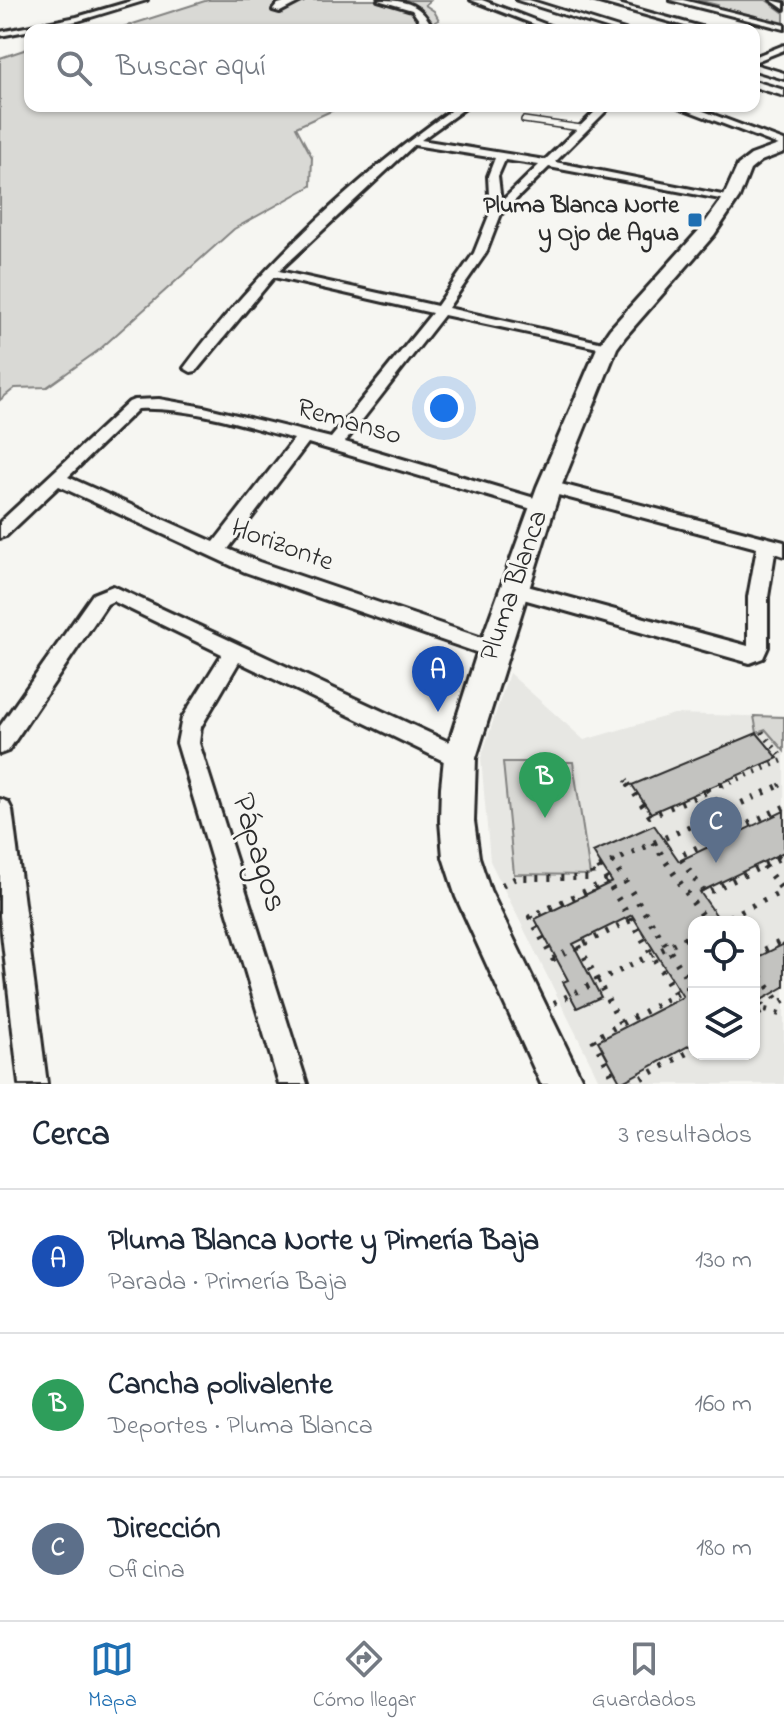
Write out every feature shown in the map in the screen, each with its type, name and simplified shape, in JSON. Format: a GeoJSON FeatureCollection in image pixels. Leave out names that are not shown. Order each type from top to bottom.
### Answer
{"type":"FeatureCollection","features":[{"type":"Feature","properties":{"kind":"street"},"geometry":{"type":"LineString","coordinates":[[52,24],[143,0]]}},
{"type":"Feature","properties":{"kind":"street"},"geometry":{"type":"LineString","coordinates":[[277,10],[299,0]]}},
{"type":"Feature","properties":{"kind":"street"},"geometry":{"type":"LineString","coordinates":[[382,0],[415,8],[427,24]]}},
{"type":"Feature","properties":{"kind":"street"},"geometry":{"type":"LineString","coordinates":[[475,0],[540,24]]}},
{"type":"Feature","properties":{"kind":"street"},"geometry":{"type":"LineString","coordinates":[[521,0],[599,24]]}},
{"type":"Feature","properties":{"kind":"street"},"geometry":{"type":"LineString","coordinates":[[596,0],[686,24]]}},
{"type":"Feature","properties":{"kind":"street"},"geometry":{"type":"LineString","coordinates":[[605,24],[676,0],[784,27]]}},
{"type":"Feature","properties":{"kind":"street"},"geometry":{"type":"LineString","coordinates":[[775,0],[784,7]]}},
{"type":"Feature","properties":{"kind":"street"},"geometry":{"type":"LineString","coordinates":[[0,34],[24,29]]}},
{"type":"Feature","properties":{"kind":"street"},"geometry":{"type":"LineString","coordinates":[[763,44],[782,48]]}},
{"type":"Feature","properties":{"kind":"street"},"geometry":{"type":"LineString","coordinates":[[760,57],[782,48]]}},
{"type":"Feature","properties":{"kind":"street"},"geometry":{"type":"LineString","coordinates":[[760,69],[784,76]]}},
{"type":"Feature","properties":{"kind":"street"},"geometry":{"type":"LineString","coordinates":[[760,86],[784,93]]}},
{"type":"Feature","properties":{"kind":"street"},"geometry":{"type":"LineString","coordinates":[[191,368],[269,272],[412,142],[454,112]]}},
{"type":"Feature","properties":{"kind":"street"},"geometry":{"type":"LineString","coordinates":[[333,446],[440,311],[480,253],[496,213],[599,112]]}},
{"type":"Feature","properties":{"kind":"street"},"geometry":{"type":"LineString","coordinates":[[697,112],[784,145]]}},
{"type":"Feature","properties":{"kind":"street"},"geometry":{"type":"LineString","coordinates":[[412,142],[731,198]]}},
{"type":"Feature","properties":{"kind":"street","name":"Pluma Blanca"},"geometry":{"type":"LineString","coordinates":[[563,1084],[474,897],[461,857],[457,821],[460,758],[478,714],[493,650],[546,496],[607,348],[708,231],[731,198],[743,168],[784,145]]}},
{"type":"Feature","properties":{"kind":"street"},"geometry":{"type":"LineString","coordinates":[[496,213],[493,176],[501,157]]}},
{"type":"Feature","properties":{"kind":"street"},"geometry":{"type":"LineString","coordinates":[[269,272],[607,348]]}},
{"type":"Feature","properties":{"kind":"street","name":"Remanso"},"geometry":{"type":"LineString","coordinates":[[58,479],[139,403],[168,404],[546,496],[776,546]]}},
{"type":"Feature","properties":{"kind":"street"},"geometry":{"type":"LineString","coordinates":[[216,552],[305,436]]}},
{"type":"Feature","properties":{"kind":"street"},"geometry":{"type":"LineString","coordinates":[[0,532],[58,479]]}},
{"type":"Feature","properties":{"kind":"street","name":"Horizonte"},"geometry":{"type":"LineString","coordinates":[[58,479],[216,552],[493,650]]}},
{"type":"Feature","properties":{"kind":"street"},"geometry":{"type":"LineString","coordinates":[[516,590],[750,655],[758,647],[758,597],[776,546]]}},
{"type":"Feature","properties":{"kind":"street"},"geometry":{"type":"LineString","coordinates":[[0,744],[100,599],[113,593],[460,758]]}},
{"type":"Feature","properties":{"kind":"street","name":"Pápagos"},"geometry":{"type":"LineString","coordinates":[[235,651],[190,725],[188,743],[293,1084]]}},
{"type":"Feature","properties":{"kind":"street"},"geometry":{"type":"LineString","coordinates":[[0,810],[33,1084]]}},
{"type":"Feature","properties":{"kind":"lane"},"geometry":{"type":"LineString","coordinates":[[524,120],[581,128]]}},
{"type":"Feature","properties":{"kind":"path"},"geometry":{"type":"LineString","coordinates":[[719,784],[721,786],[784,760],[762,732]]}},
{"type":"Feature","properties":{"kind":"path"},"geometry":{"type":"LineString","coordinates":[[626,780],[650,816],[708,790],[737,829]]}},
{"type":"Feature","properties":{"kind":"path"},"geometry":{"type":"LineString","coordinates":[[502,885],[516,878],[593,878],[592,871],[599,867],[784,783]]}},
{"type":"Feature","properties":{"kind":"path"},"geometry":{"type":"LineString","coordinates":[[784,807],[679,856],[705,894],[780,857],[784,865]]}},
{"type":"Feature","properties":{"kind":"path"},"geometry":{"type":"LineString","coordinates":[[653,842],[702,916]]}},
{"type":"Feature","properties":{"kind":"path"},"geometry":{"type":"LineString","coordinates":[[612,861],[688,978]]}},
{"type":"Feature","properties":{"kind":"path"},"geometry":{"type":"LineString","coordinates":[[732,916],[784,892],[764,866]]}},
{"type":"Feature","properties":{"kind":"path"},"geometry":{"type":"LineString","coordinates":[[599,867],[676,995]]}},
{"type":"Feature","properties":{"kind":"path"},"geometry":{"type":"LineString","coordinates":[[607,881],[530,917],[553,959],[631,920]]}},
{"type":"Feature","properties":{"kind":"path"},"geometry":{"type":"LineString","coordinates":[[559,1000],[688,937]]}},
{"type":"Feature","properties":{"kind":"path"},"geometry":{"type":"LineString","coordinates":[[760,952],[784,940]]}},
{"type":"Feature","properties":{"kind":"path"},"geometry":{"type":"LineString","coordinates":[[579,946],[621,1024]]}},
{"type":"Feature","properties":{"kind":"path"},"geometry":{"type":"LineString","coordinates":[[760,975],[779,1003],[784,1000]]}},
{"type":"Feature","properties":{"kind":"path"},"geometry":{"type":"LineString","coordinates":[[617,1084],[593,1039],[689,988]]}},
{"type":"Feature","properties":{"kind":"path"},"geometry":{"type":"LineString","coordinates":[[760,1003],[765,1010],[784,1015]]}},
{"type":"Feature","properties":{"kind":"path"},"geometry":{"type":"LineString","coordinates":[[760,1013],[765,1010]]}},
{"type":"Feature","properties":{"kind":"path"},"geometry":{"type":"LineString","coordinates":[[631,1084],[688,1052]]}},
{"type":"Feature","properties":{"kind":"shaded area"},"geometry":{"type":"Polygon","coordinates":[[[208,0],[431,0],[425,5],[434,11],[439,20],[436,24],[133,24],[208,0]]]}},
{"type":"Feature","properties":{"kind":"shaded area"},"geometry":{"type":"Polygon","coordinates":[[[697,0],[766,0],[784,13],[784,24],[714,7],[717,5],[697,0]]]}},
{"type":"Feature","properties":{"kind":"shaded area"},"geometry":{"type":"Polygon","coordinates":[[[24,50],[24,112],[329,112],[296,127],[312,157],[311,186],[234,229],[99,350],[47,387],[15,388],[0,400],[0,58],[24,50]]]}},
{"type":"Feature","properties":{"kind":"shaded area"},"geometry":{"type":"Polygon","coordinates":[[[509,673],[584,740],[674,714],[784,717],[784,1084],[601,1084],[490,861],[481,758],[509,673]]]}},
{"type":"Feature","properties":{"kind":"shaded area"},"geometry":{"type":"Polygon","coordinates":[[[754,716],[784,717],[784,751],[766,730],[757,733],[754,716]]]}},
{"type":"Feature","properties":{"kind":"shaded area"},"geometry":{"type":"Polygon","coordinates":[[[503,762],[573,762],[590,875],[514,874],[503,762]]]}},
{"type":"Feature","properties":{"kind":"building"},"geometry":{"type":"Polygon","coordinates":[[[757,733],[778,758],[651,813],[632,785],[757,733]]]}},
{"type":"Feature","properties":{"kind":"building"},"geometry":{"type":"Polygon","coordinates":[[[784,811],[784,852],[700,892],[717,916],[688,916],[688,1046],[621,1083],[598,1041],[683,997],[632,915],[573,944],[601,997],[577,1008],[563,982],[568,980],[535,919],[612,882],[593,852],[654,825],[679,861],[784,811]]]}},
{"type":"Feature","properties":{"kind":"building"},"geometry":{"type":"Polygon","coordinates":[[[784,944],[784,987],[760,1001],[760,988],[760,956],[784,944]]]}},
{"type":"Feature","properties":{"kind":"place","name":"Pluma Blanca Norte y Ojo de Agua"},"geometry":{"type":"Point","coordinates":[695,220]}},
{"type":"Feature","properties":{"kind":"place","name":"Pluma Blanca Norte y Pimería Baja"},"geometry":{"type":"Point","coordinates":[438,712]}},
{"type":"Feature","properties":{"kind":"place","name":"Cancha polivalente"},"geometry":{"type":"Point","coordinates":[545,818]}},
{"type":"Feature","properties":{"kind":"place","name":"Dirección"},"geometry":{"type":"Point","coordinates":[716,863]}}]}
